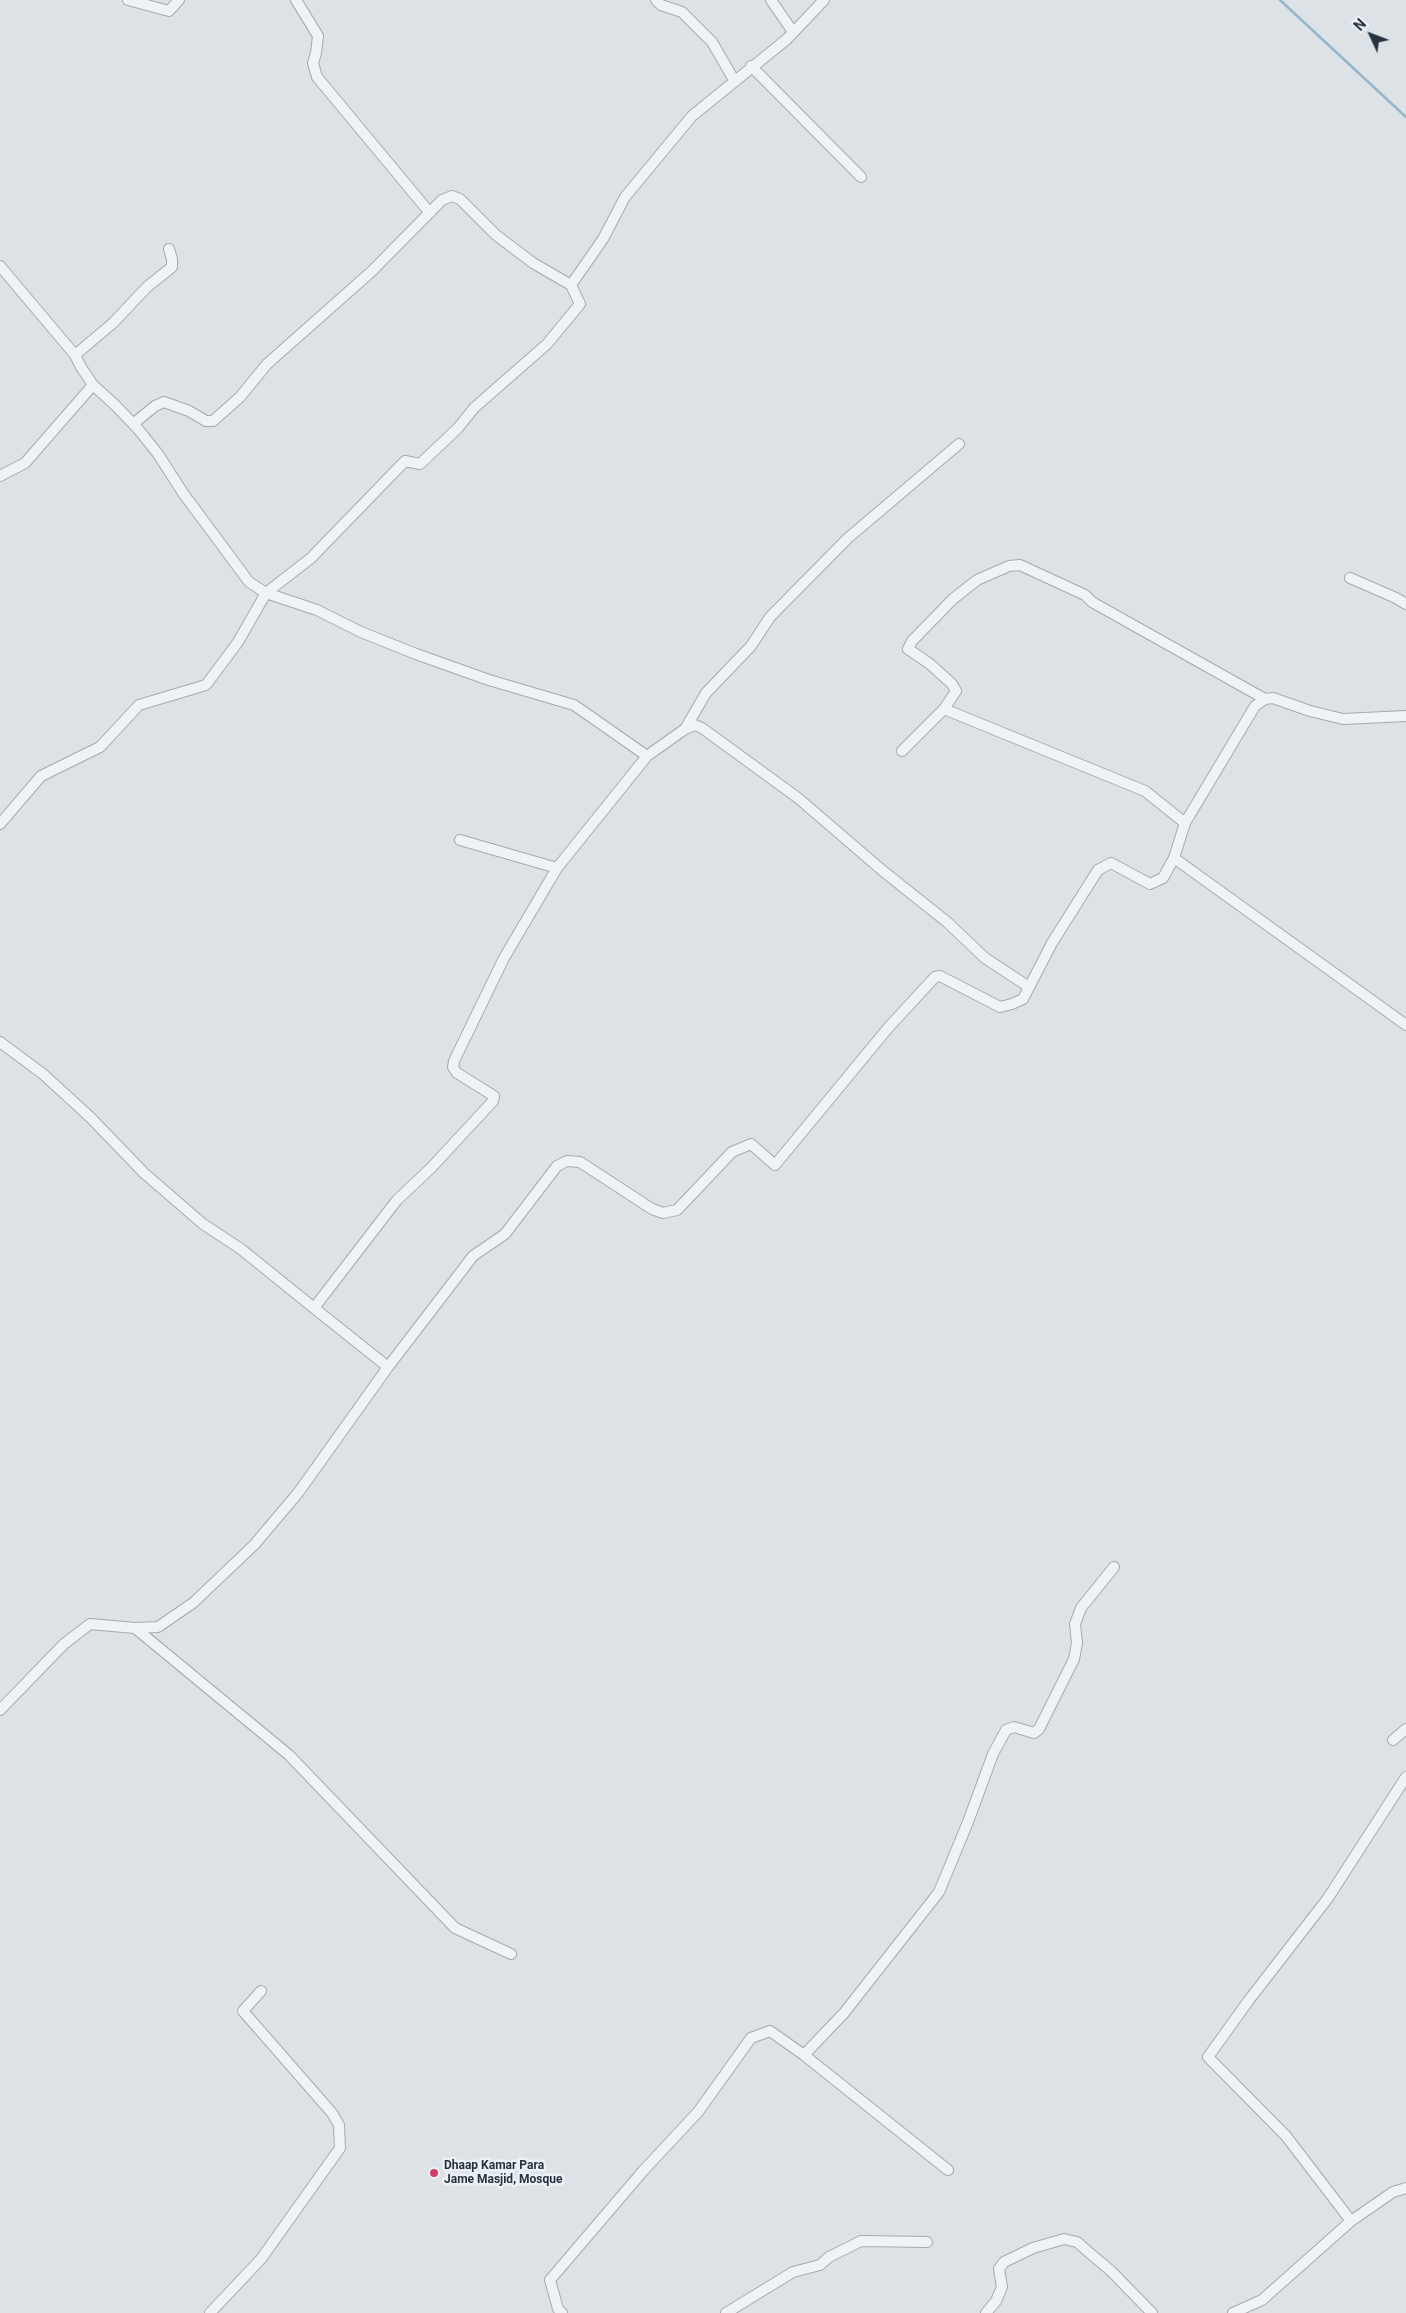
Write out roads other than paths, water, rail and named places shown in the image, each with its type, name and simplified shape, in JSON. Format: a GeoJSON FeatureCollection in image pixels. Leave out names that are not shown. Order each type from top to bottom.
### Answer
{"type":"FeatureCollection","features":[{"type":"Feature","properties":{"kind":"street"},"geometry":{"type":"LineString","coordinates":[[128,0],[169,11],[179,0]]}},
{"type":"Feature","properties":{"kind":"street"},"geometry":{"type":"LineString","coordinates":[[296,0],[318,36],[316,52],[312,63],[317,77],[430,213]]}},
{"type":"Feature","properties":{"kind":"street"},"geometry":{"type":"LineString","coordinates":[[656,0],[660,4],[682,12],[712,42],[734,80]]}},
{"type":"Feature","properties":{"kind":"street"},"geometry":{"type":"LineString","coordinates":[[770,0],[793,32]]}},
{"type":"Feature","properties":{"kind":"street"},"geometry":{"type":"LineString","coordinates":[[571,285],[603,239],[625,198],[692,116],[793,32],[824,0]]}},
{"type":"Feature","properties":{"kind":"street"},"geometry":{"type":"LineString","coordinates":[[751,66],[861,177]]}},
{"type":"Feature","properties":{"kind":"street"},"geometry":{"type":"LineString","coordinates":[[0,824],[41,776],[100,747],[139,705],[206,685],[238,642],[266,593],[311,558],[405,461],[420,464],[458,428],[474,408],[547,344],[580,304],[571,285],[533,264],[496,235],[460,199],[452,196],[442,200],[372,271],[267,364],[240,397],[212,421],[206,421],[189,411],[164,402],[155,406],[133,424]]}},
{"type":"Feature","properties":{"kind":"street"},"geometry":{"type":"LineString","coordinates":[[76,355],[172,267],[169,249]]}},
{"type":"Feature","properties":{"kind":"street"},"geometry":{"type":"LineString","coordinates":[[0,266],[76,355],[81,367],[93,385],[133,424],[158,454],[183,493],[249,582],[266,593],[317,610],[360,632],[416,654],[489,680],[574,705],[647,756]]}},
{"type":"Feature","properties":{"kind":"street"},"geometry":{"type":"LineString","coordinates":[[0,476],[24,463],[93,385]]}},
{"type":"Feature","properties":{"kind":"street"},"geometry":{"type":"LineString","coordinates":[[685,729],[706,693],[750,646],[770,617],[848,538],[960,444]]}},
{"type":"Feature","properties":{"kind":"street"},"geometry":{"type":"LineString","coordinates":[[902,751],[944,709],[956,691],[952,684],[930,664],[908,649],[912,641],[953,599],[977,580],[1010,566],[1020,565],[1085,595],[1092,602],[1265,698],[1273,698],[1310,711],[1343,719],[1406,716]]}},
{"type":"Feature","properties":{"kind":"street"},"geometry":{"type":"LineString","coordinates":[[1350,578],[1406,604]]}},
{"type":"Feature","properties":{"kind":"street"},"geometry":{"type":"LineString","coordinates":[[0,1710],[64,1644],[90,1624],[135,1628],[158,1627],[193,1603],[254,1545],[298,1493],[388,1367],[473,1256],[505,1234],[557,1166],[566,1161],[580,1162],[652,1209],[663,1213],[677,1210],[732,1152],[751,1144],[775,1165],[888,1028],[936,977],[940,976],[1000,1007],[1023,999],[1052,943],[1098,870],[1111,863],[1150,884],[1163,878],[1174,858],[1185,823],[1255,706],[1265,698]]}},
{"type":"Feature","properties":{"kind":"street"},"geometry":{"type":"LineString","coordinates":[[944,709],[1145,791],[1185,823]]}},
{"type":"Feature","properties":{"kind":"street"},"geometry":{"type":"LineString","coordinates":[[314,1308],[397,1200],[431,1168],[493,1101],[494,1096],[457,1073],[453,1067],[454,1061],[504,958],[557,868],[647,756],[685,729],[695,725],[702,728],[798,798],[883,871],[948,922],[985,958],[1028,987]]}},
{"type":"Feature","properties":{"kind":"street"},"geometry":{"type":"LineString","coordinates":[[460,840],[557,868]]}},
{"type":"Feature","properties":{"kind":"street"},"geometry":{"type":"LineString","coordinates":[[1174,858],[1406,1025]]}},
{"type":"Feature","properties":{"kind":"street"},"geometry":{"type":"LineString","coordinates":[[0,1042],[43,1074],[144,1173],[202,1224],[241,1249],[388,1367]]}},
{"type":"Feature","properties":{"kind":"street"},"geometry":{"type":"LineString","coordinates":[[804,2055],[844,2013],[939,1892],[993,1754],[1006,1730],[1014,1727],[1034,1733],[1039,1729],[1074,1659],[1077,1643],[1075,1624],[1081,1608],[1114,1567]]}},
{"type":"Feature","properties":{"kind":"street"},"geometry":{"type":"LineString","coordinates":[[135,1628],[289,1755],[455,1928],[511,1954]]}},
{"type":"Feature","properties":{"kind":"street"},"geometry":{"type":"LineString","coordinates":[[1393,1740],[1406,1729]]}},
{"type":"Feature","properties":{"kind":"street"},"geometry":{"type":"LineString","coordinates":[[1351,2221],[1286,2136],[1208,2057],[1249,2000],[1328,1898],[1406,1777]]}},
{"type":"Feature","properties":{"kind":"street"},"geometry":{"type":"LineString","coordinates":[[210,2313],[261,2259],[340,2148],[339,2125],[332,2113],[243,2011],[261,1991]]}},
{"type":"Feature","properties":{"kind":"street"},"geometry":{"type":"LineString","coordinates":[[562,2313],[558,2309],[550,2280],[643,2171],[698,2112],[751,2038],[770,2031],[804,2055],[948,2170]]}},
{"type":"Feature","properties":{"kind":"street"},"geometry":{"type":"LineString","coordinates":[[1233,2313],[1262,2300],[1351,2221],[1394,2192],[1406,2188]]}},
{"type":"Feature","properties":{"kind":"street"},"geometry":{"type":"LineString","coordinates":[[986,2313],[996,2301],[1002,2287],[999,2269],[1004,2262],[1033,2248],[1064,2239],[1077,2242],[1111,2271],[1152,2313]]}},
{"type":"Feature","properties":{"kind":"street"},"geometry":{"type":"LineString","coordinates":[[726,2313],[793,2272],[820,2265],[829,2257],[861,2241],[927,2242]]}},
{"type":"Feature","properties":{"kind":"waterway"},"geometry":{"type":"LineString","coordinates":[[1280,0],[1406,117]]}},
{"type":"Feature","properties":{"kind":"place","name":"Dhaap Kamar Para Jame Masjid, Mosque"},"geometry":{"type":"Point","coordinates":[434,2173]}}]}
